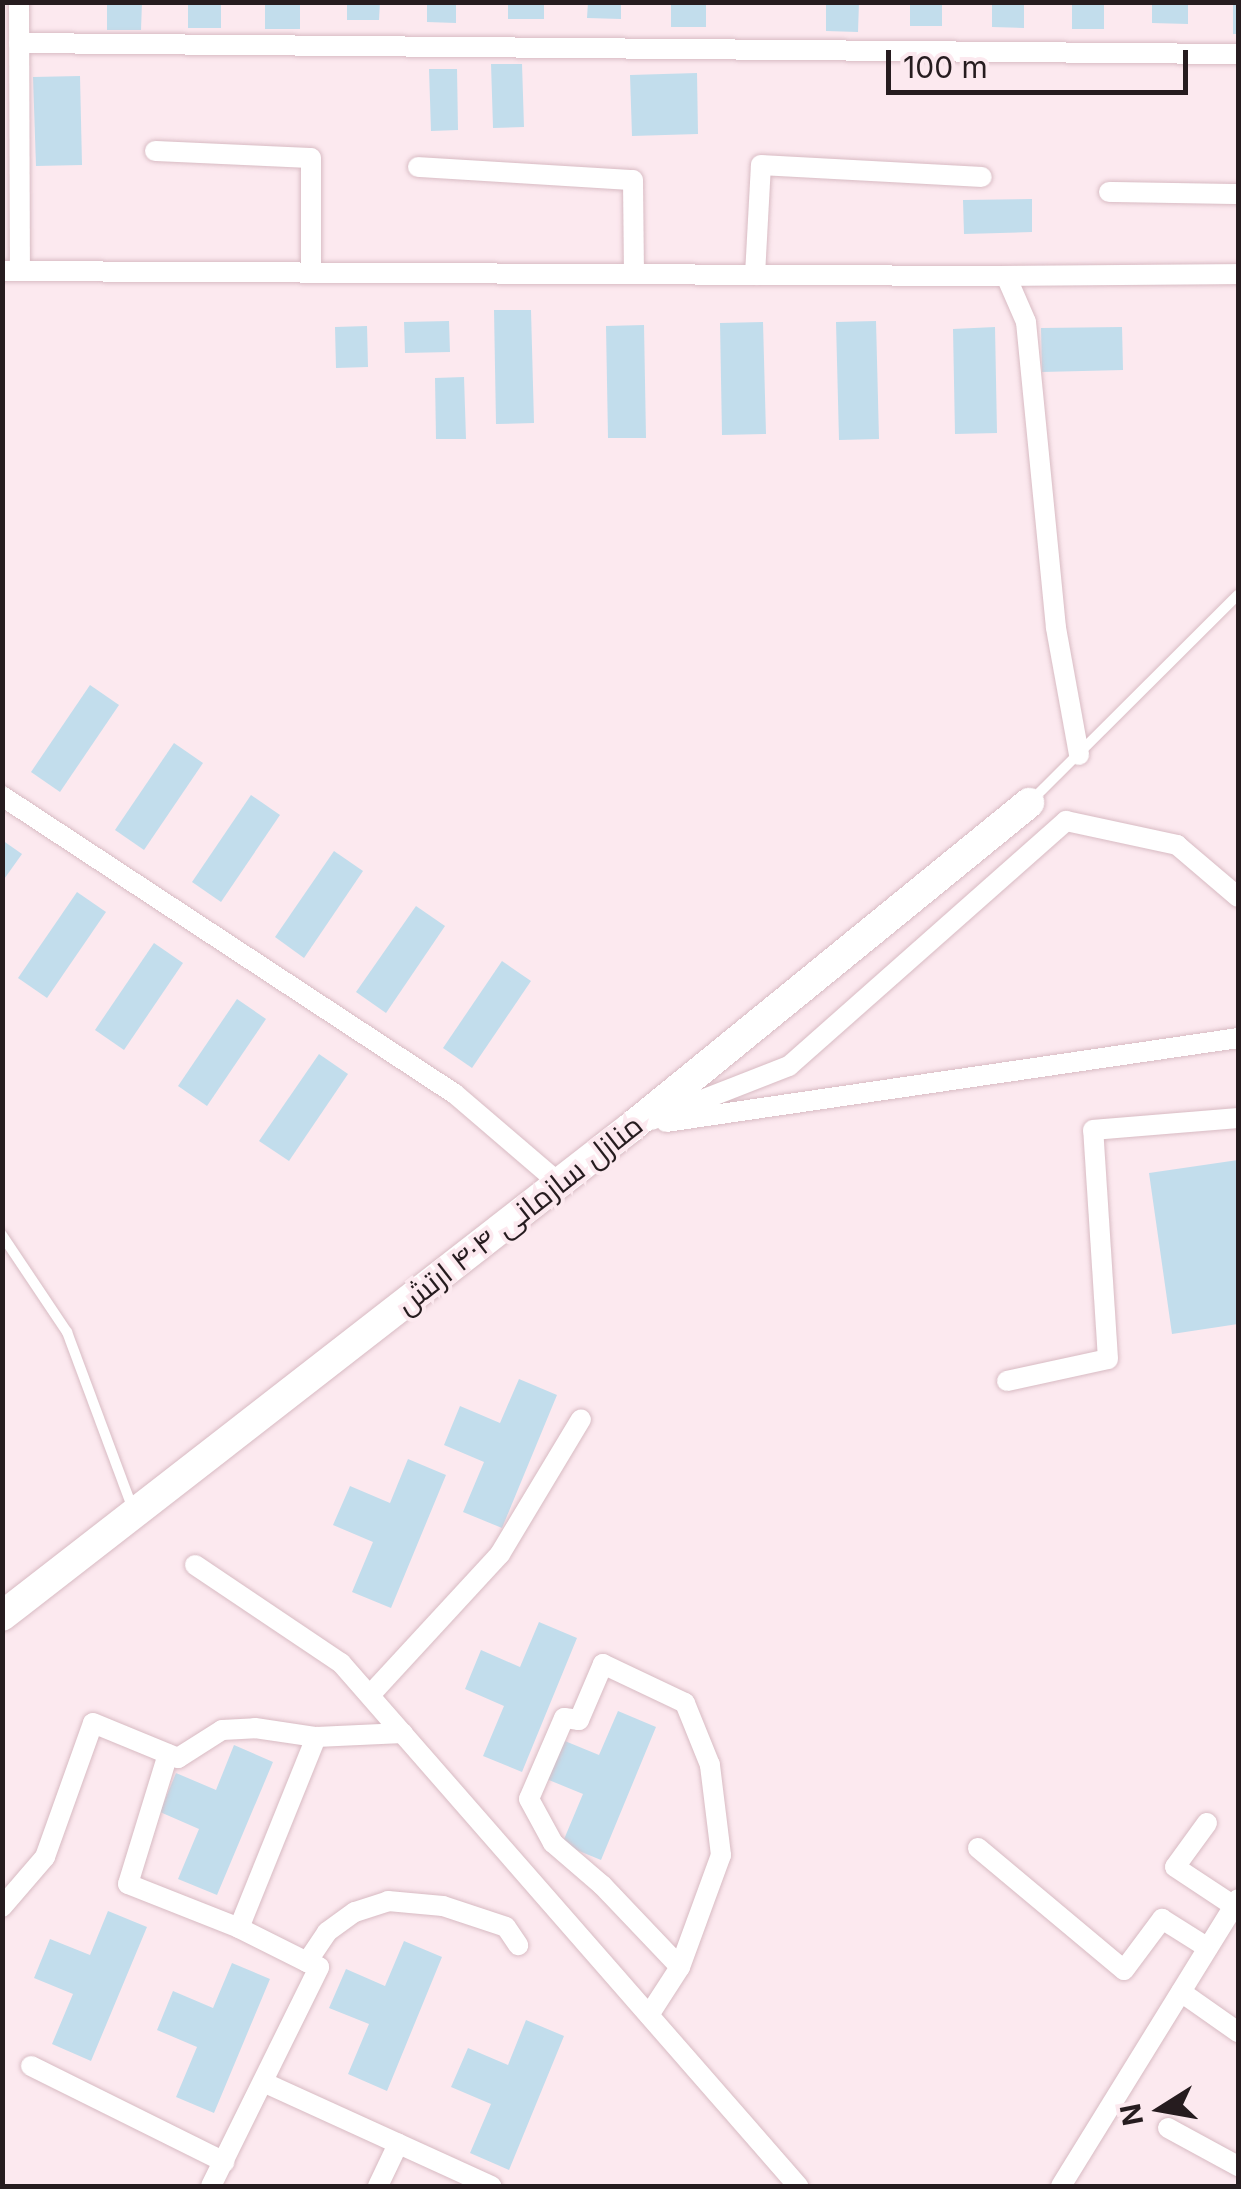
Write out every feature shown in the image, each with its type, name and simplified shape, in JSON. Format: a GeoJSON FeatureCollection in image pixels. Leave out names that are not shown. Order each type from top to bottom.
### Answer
{"type":"FeatureCollection","features":[{"type":"Feature","properties":{"kind":"street"},"geometry":{"type":"LineString","coordinates":[[20,2],[11,271],[1238,274]]}},
{"type":"Feature","properties":{"kind":"street"},"geometry":{"type":"LineString","coordinates":[[20,43],[1238,54]]}},
{"type":"Feature","properties":{"kind":"street"},"geometry":{"type":"LineString","coordinates":[[154,150],[311,158],[311,273]]}},
{"type":"Feature","properties":{"kind":"street"},"geometry":{"type":"LineString","coordinates":[[755,275],[762,164],[982,177]]}},
{"type":"Feature","properties":{"kind":"street"},"geometry":{"type":"LineString","coordinates":[[418,167],[633,180],[634,274]]}},
{"type":"Feature","properties":{"kind":"street"},"geometry":{"type":"LineString","coordinates":[[1109,192],[1238,194]]}},
{"type":"Feature","properties":{"kind":"street"},"geometry":{"type":"LineString","coordinates":[[1006,276],[1026,322],[1056,628],[1079,756]]}},
{"type":"Feature","properties":{"kind":"street"},"geometry":{"type":"LineString","coordinates":[[2,796],[455,1094],[559,1183]]}},
{"type":"Feature","properties":{"kind":"street","name":"منازل سازمانی ۴۰۴ ارتش"},"geometry":{"type":"LineString","coordinates":[[2,1616],[630,1128],[1029,802]]}},
{"type":"Feature","properties":{"kind":"street"},"geometry":{"type":"LineString","coordinates":[[630,1128],[789,1066],[1066,820],[1177,846],[1238,898]]}},
{"type":"Feature","properties":{"kind":"street"},"geometry":{"type":"LineString","coordinates":[[630,1128],[1238,1038]]}},
{"type":"Feature","properties":{"kind":"street"},"geometry":{"type":"LineString","coordinates":[[1007,1381],[1108,1359],[1093,1130],[1238,1118]]}},
{"type":"Feature","properties":{"kind":"street"},"geometry":{"type":"LineString","coordinates":[[370,1696],[500,1554],[581,1419]]}},
{"type":"Feature","properties":{"kind":"street"},"geometry":{"type":"LineString","coordinates":[[195,1565],[341,1662],[798,2186]]}},
{"type":"Feature","properties":{"kind":"street"},"geometry":{"type":"LineString","coordinates":[[649,2015],[680,1966],[721,1854],[710,1765],[685,1703],[603,1664],[579,1720],[564,1718],[529,1799],[553,1842],[602,1884],[680,1966]]}},
{"type":"Feature","properties":{"kind":"street"},"geometry":{"type":"LineString","coordinates":[[2,1907],[45,1857],[93,1723],[178,1758],[222,1730],[256,1728],[316,1738],[403,1733]]}},
{"type":"Feature","properties":{"kind":"street"},"geometry":{"type":"LineString","coordinates":[[239,1928],[316,1738]]}},
{"type":"Feature","properties":{"kind":"street"},"geometry":{"type":"LineString","coordinates":[[168,1754],[128,1884],[239,1928],[319,1967],[210,2186]]}},
{"type":"Feature","properties":{"kind":"street"},"geometry":{"type":"LineString","coordinates":[[1061,2186],[1236,1903],[1176,1866],[1207,1823]]}},
{"type":"Feature","properties":{"kind":"street"},"geometry":{"type":"LineString","coordinates":[[978,1848],[1124,1970],[1162,1919],[1208,1948]]}},
{"type":"Feature","properties":{"kind":"street"},"geometry":{"type":"LineString","coordinates":[[307,1962],[327,1932],[355,1912],[388,1901],[443,1906],[506,1927],[518,1945]]}},
{"type":"Feature","properties":{"kind":"street"},"geometry":{"type":"LineString","coordinates":[[1221,1927],[1238,1942]]}},
{"type":"Feature","properties":{"kind":"street"},"geometry":{"type":"LineString","coordinates":[[1181,1992],[1238,2032]]}},
{"type":"Feature","properties":{"kind":"street"},"geometry":{"type":"LineString","coordinates":[[31,2066],[224,2162]]}},
{"type":"Feature","properties":{"kind":"street"},"geometry":{"type":"LineString","coordinates":[[263,2082],[491,2186]]}},
{"type":"Feature","properties":{"kind":"street"},"geometry":{"type":"LineString","coordinates":[[1168,2128],[1238,2166]]}},
{"type":"Feature","properties":{"kind":"street"},"geometry":{"type":"LineString","coordinates":[[378,2186],[398,2144]]}},
{"type":"Feature","properties":{"kind":"lane"},"geometry":{"type":"LineString","coordinates":[[1029,802],[1238,594]]}},
{"type":"Feature","properties":{"kind":"lane"},"geometry":{"type":"LineString","coordinates":[[2,1235],[67,1332],[135,1515]]}},
{"type":"Feature","properties":{"kind":"building"},"geometry":{"type":"Polygon","coordinates":[[[107,2],[142,2],[141,30],[107,30],[107,2]]]}},
{"type":"Feature","properties":{"kind":"building"},"geometry":{"type":"Polygon","coordinates":[[[188,2],[221,2],[221,28],[188,28],[188,2]]]}},
{"type":"Feature","properties":{"kind":"building"},"geometry":{"type":"Polygon","coordinates":[[[265,2],[300,2],[300,29],[265,29],[265,2]]]}},
{"type":"Feature","properties":{"kind":"building"},"geometry":{"type":"Polygon","coordinates":[[[347,2],[380,2],[379,20],[347,20],[347,2]]]}},
{"type":"Feature","properties":{"kind":"building"},"geometry":{"type":"Polygon","coordinates":[[[427,2],[456,2],[456,23],[427,22],[427,2]]]}},
{"type":"Feature","properties":{"kind":"building"},"geometry":{"type":"Polygon","coordinates":[[[508,2],[544,2],[544,19],[508,19],[508,2]]]}},
{"type":"Feature","properties":{"kind":"building"},"geometry":{"type":"Polygon","coordinates":[[[588,2],[621,2],[621,19],[587,18],[588,2]]]}},
{"type":"Feature","properties":{"kind":"building"},"geometry":{"type":"Polygon","coordinates":[[[671,2],[706,2],[706,27],[671,27],[671,2]]]}},
{"type":"Feature","properties":{"kind":"building"},"geometry":{"type":"Polygon","coordinates":[[[826,2],[859,2],[858,32],[826,31],[826,2]]]}},
{"type":"Feature","properties":{"kind":"building"},"geometry":{"type":"Polygon","coordinates":[[[910,2],[942,2],[942,26],[910,26],[910,2]]]}},
{"type":"Feature","properties":{"kind":"building"},"geometry":{"type":"Polygon","coordinates":[[[992,2],[1024,2],[1024,28],[992,27],[992,2]]]}},
{"type":"Feature","properties":{"kind":"building"},"geometry":{"type":"Polygon","coordinates":[[[1072,2],[1104,2],[1104,29],[1072,29],[1072,2]]]}},
{"type":"Feature","properties":{"kind":"building"},"geometry":{"type":"Polygon","coordinates":[[[1152,2],[1188,2],[1188,24],[1152,23],[1152,2]]]}},
{"type":"Feature","properties":{"kind":"building"},"geometry":{"type":"Polygon","coordinates":[[[1233,2],[1238,2],[1238,34],[1233,34],[1233,2]]]}},
{"type":"Feature","properties":{"kind":"building"},"geometry":{"type":"Polygon","coordinates":[[[491,64],[522,64],[524,127],[493,128],[491,64]]]}},
{"type":"Feature","properties":{"kind":"building"},"geometry":{"type":"Polygon","coordinates":[[[429,69],[457,69],[458,130],[431,131],[429,69]]]}},
{"type":"Feature","properties":{"kind":"building"},"geometry":{"type":"Polygon","coordinates":[[[697,73],[698,134],[632,136],[630,75],[697,73]]]}},
{"type":"Feature","properties":{"kind":"building"},"geometry":{"type":"Polygon","coordinates":[[[80,76],[82,165],[36,166],[33,77],[80,76]]]}},
{"type":"Feature","properties":{"kind":"building"},"geometry":{"type":"Polygon","coordinates":[[[1032,199],[1032,232],[964,234],[963,200],[1032,199]]]}},
{"type":"Feature","properties":{"kind":"building"},"geometry":{"type":"Polygon","coordinates":[[[494,310],[531,310],[534,423],[496,424],[494,310]]]}},
{"type":"Feature","properties":{"kind":"building"},"geometry":{"type":"Polygon","coordinates":[[[449,321],[450,352],[405,353],[404,322],[449,321]]]}},
{"type":"Feature","properties":{"kind":"building"},"geometry":{"type":"Polygon","coordinates":[[[876,321],[879,439],[839,440],[836,322],[876,321]]]}},
{"type":"Feature","properties":{"kind":"building"},"geometry":{"type":"Polygon","coordinates":[[[763,322],[766,434],[722,435],[720,323],[763,322]]]}},
{"type":"Feature","properties":{"kind":"building"},"geometry":{"type":"Polygon","coordinates":[[[644,325],[646,438],[608,438],[606,326],[644,325]]]}},
{"type":"Feature","properties":{"kind":"building"},"geometry":{"type":"Polygon","coordinates":[[[367,326],[368,367],[336,368],[335,327],[367,326]]]}},
{"type":"Feature","properties":{"kind":"building"},"geometry":{"type":"Polygon","coordinates":[[[995,327],[997,433],[955,434],[953,329],[995,327]]]}},
{"type":"Feature","properties":{"kind":"building"},"geometry":{"type":"Polygon","coordinates":[[[1122,327],[1123,370],[1042,372],[1041,328],[1122,327]]]}},
{"type":"Feature","properties":{"kind":"building"},"geometry":{"type":"Polygon","coordinates":[[[464,377],[466,439],[436,439],[435,378],[464,377]]]}},
{"type":"Feature","properties":{"kind":"building"},"geometry":{"type":"Polygon","coordinates":[[[90,685],[119,705],[60,792],[31,772],[90,685]]]}},
{"type":"Feature","properties":{"kind":"building"},"geometry":{"type":"Polygon","coordinates":[[[174,743],[203,763],[144,850],[115,830],[174,743]]]}},
{"type":"Feature","properties":{"kind":"building"},"geometry":{"type":"Polygon","coordinates":[[[251,795],[280,815],[221,902],[192,882],[251,795]]]}},
{"type":"Feature","properties":{"kind":"building"},"geometry":{"type":"Polygon","coordinates":[[[2,840],[22,854],[2,882],[2,840]]]}},
{"type":"Feature","properties":{"kind":"building"},"geometry":{"type":"Polygon","coordinates":[[[334,851],[363,871],[304,958],[275,937],[334,851]]]}},
{"type":"Feature","properties":{"kind":"building"},"geometry":{"type":"Polygon","coordinates":[[[77,892],[106,912],[47,998],[18,978],[77,892]]]}},
{"type":"Feature","properties":{"kind":"building"},"geometry":{"type":"Polygon","coordinates":[[[416,906],[445,926],[386,1013],[356,992],[416,906]]]}},
{"type":"Feature","properties":{"kind":"building"},"geometry":{"type":"Polygon","coordinates":[[[154,943],[183,963],[124,1050],[95,1030],[154,943]]]}},
{"type":"Feature","properties":{"kind":"building"},"geometry":{"type":"Polygon","coordinates":[[[502,961],[531,981],[472,1068],[443,1048],[502,961]]]}},
{"type":"Feature","properties":{"kind":"building"},"geometry":{"type":"Polygon","coordinates":[[[237,999],[266,1019],[207,1106],[178,1086],[237,999]]]}},
{"type":"Feature","properties":{"kind":"building"},"geometry":{"type":"Polygon","coordinates":[[[319,1054],[348,1074],[289,1161],[259,1141],[319,1054]]]}},
{"type":"Feature","properties":{"kind":"building"},"geometry":{"type":"Polygon","coordinates":[[[1238,1160],[1238,1324],[1172,1334],[1149,1173],[1238,1160]]]}},
{"type":"Feature","properties":{"kind":"building"},"geometry":{"type":"Polygon","coordinates":[[[519,1379],[557,1395],[502,1528],[463,1512],[484,1462],[444,1445],[460,1406],[500,1423],[519,1379]]]}},
{"type":"Feature","properties":{"kind":"building"},"geometry":{"type":"Polygon","coordinates":[[[408,1459],[446,1475],[391,1608],[352,1592],[373,1542],[333,1525],[350,1486],[390,1503],[408,1459]]]}},
{"type":"Feature","properties":{"kind":"building"},"geometry":{"type":"Polygon","coordinates":[[[539,1622],[577,1638],[522,1772],[483,1756],[504,1706],[465,1689],[481,1650],[520,1667],[539,1622]]]}},
{"type":"Feature","properties":{"kind":"building"},"geometry":{"type":"Polygon","coordinates":[[[618,1711],[656,1727],[601,1860],[562,1844],[583,1794],[544,1778],[560,1739],[599,1755],[618,1711]]]}},
{"type":"Feature","properties":{"kind":"building"},"geometry":{"type":"Polygon","coordinates":[[[234,1745],[273,1762],[217,1895],[178,1879],[199,1829],[160,1812],[176,1773],[216,1790],[234,1745]]]}},
{"type":"Feature","properties":{"kind":"building"},"geometry":{"type":"Polygon","coordinates":[[[108,1911],[147,1927],[91,2061],[52,2044],[73,1994],[34,1978],[50,1939],[90,1955],[108,1911]]]}},
{"type":"Feature","properties":{"kind":"building"},"geometry":{"type":"Polygon","coordinates":[[[404,1941],[442,1957],[387,2091],[348,2074],[369,2024],[329,2008],[346,1969],[385,1986],[404,1941]]]}},
{"type":"Feature","properties":{"kind":"building"},"geometry":{"type":"Polygon","coordinates":[[[232,1963],[270,1979],[214,2113],[176,2097],[197,2047],[157,2030],[173,1991],[213,2008],[232,1963]]]}},
{"type":"Feature","properties":{"kind":"building"},"geometry":{"type":"Polygon","coordinates":[[[526,2020],[564,2036],[509,2170],[470,2153],[491,2104],[451,2087],[468,2048],[508,2065],[526,2020]]]}}]}
